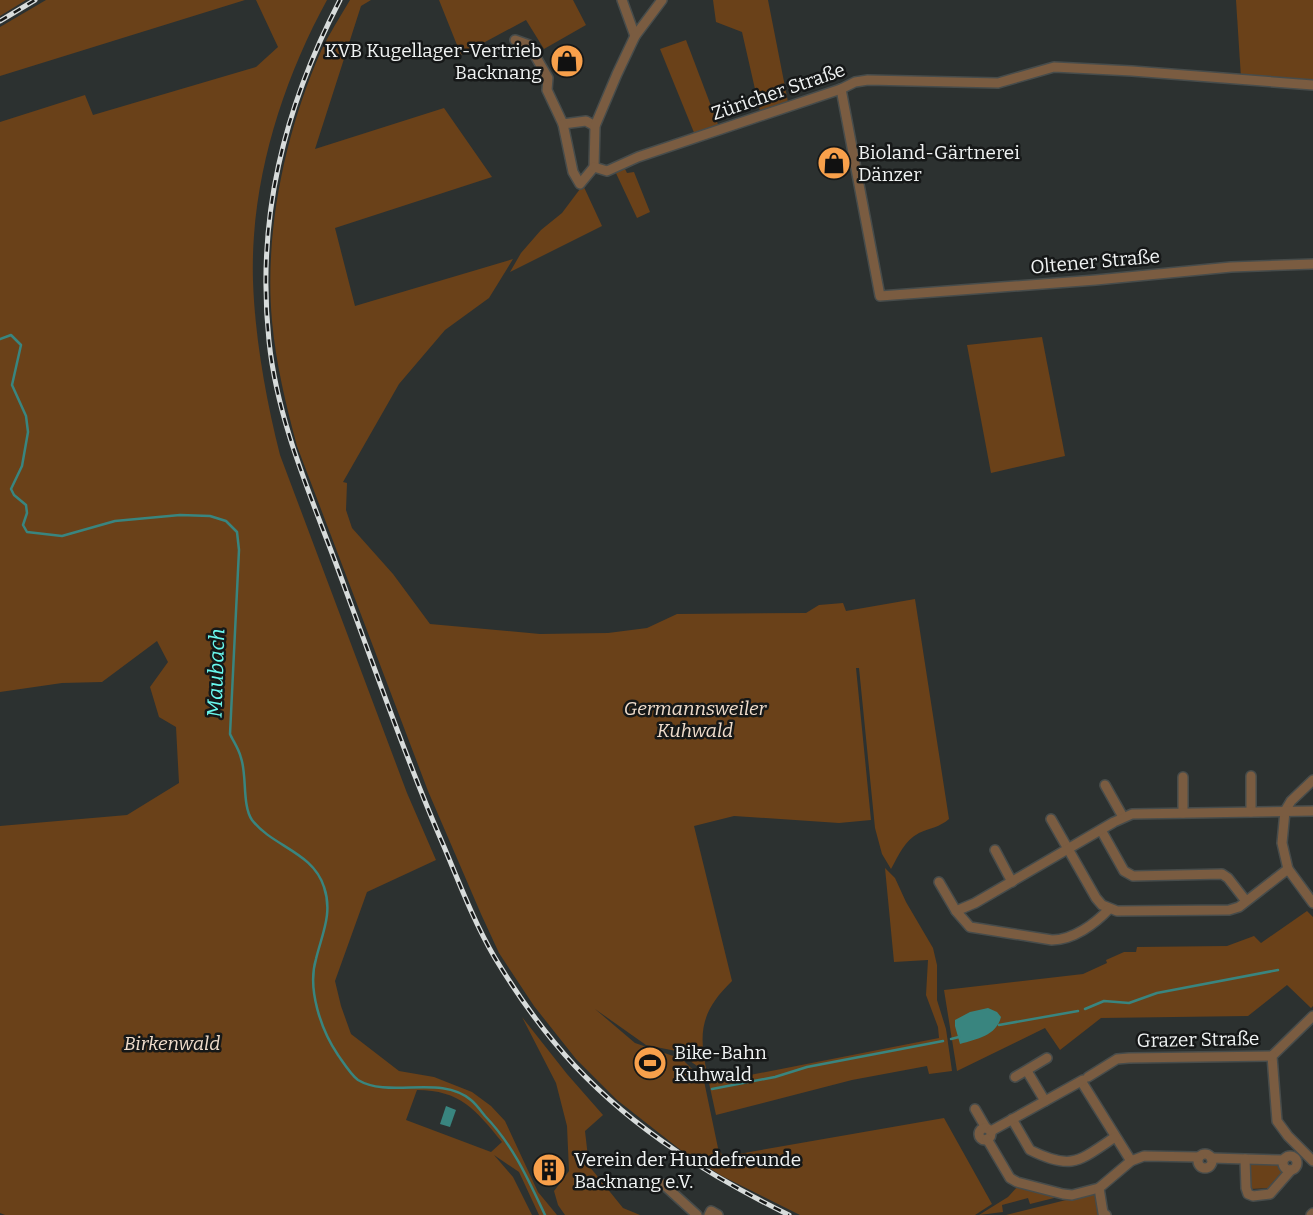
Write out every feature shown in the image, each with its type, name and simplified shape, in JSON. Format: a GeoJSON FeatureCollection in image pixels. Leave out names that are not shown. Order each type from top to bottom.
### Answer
{"type":"FeatureCollection","features":[{"type":"Feature","properties":{"kind":"street"},"geometry":{"type":"LineString","coordinates":[[622,0],[635,36]]}},
{"type":"Feature","properties":{"kind":"street"},"geometry":{"type":"LineString","coordinates":[[516,40],[529,45],[548,78],[547,90],[564,124],[573,172],[580,184],[594,167],[595,126],[635,36],[662,0]]}},
{"type":"Feature","properties":{"kind":"street","name":"Züricher Straße"},"geometry":{"type":"LineString","coordinates":[[594,167],[607,170],[855,82],[868,80],[998,83],[1054,67],[1313,85]]}},
{"type":"Feature","properties":{"kind":"street","name":"Oltener Straße"},"geometry":{"type":"LineString","coordinates":[[841,89],[880,296],[1231,267],[1313,264]]}},
{"type":"Feature","properties":{"kind":"street"},"geometry":{"type":"LineString","coordinates":[[564,124],[586,121],[595,126]]}},
{"type":"Feature","properties":{"kind":"street"},"geometry":{"type":"LineString","coordinates":[[1251,776],[1251,812]]}},
{"type":"Feature","properties":{"kind":"street"},"geometry":{"type":"LineString","coordinates":[[1183,777],[1183,813]]}},
{"type":"Feature","properties":{"kind":"street"},"geometry":{"type":"LineString","coordinates":[[1313,780],[1291,801],[1285,811],[1282,843],[1288,869],[1313,903]]}},
{"type":"Feature","properties":{"kind":"street"},"geometry":{"type":"LineString","coordinates":[[1105,785],[1123,817]]}},
{"type":"Feature","properties":{"kind":"street"},"geometry":{"type":"LineString","coordinates":[[956,911],[975,903],[1132,814],[1313,811]]}},
{"type":"Feature","properties":{"kind":"street"},"geometry":{"type":"LineString","coordinates":[[1051,819],[1096,898],[1102,905],[1117,911],[1229,910],[1239,907],[1288,869]]}},
{"type":"Feature","properties":{"kind":"street"},"geometry":{"type":"LineString","coordinates":[[1101,830],[1124,872],[1132,876],[1223,874],[1246,901]]}},
{"type":"Feature","properties":{"kind":"street"},"geometry":{"type":"LineString","coordinates":[[995,850],[1012,881]]}},
{"type":"Feature","properties":{"kind":"street"},"geometry":{"type":"LineString","coordinates":[[939,882],[965,925],[970,927],[1060,940],[1079,932],[1101,918],[1109,909]]}},
{"type":"Feature","properties":{"kind":"street"},"geometry":{"type":"LineString","coordinates":[[1245,1159],[1246,1188],[1248,1194],[1254,1196],[1270,1194],[1311,1154],[1276,1121],[1272,1056],[1313,1016]]}},
{"type":"Feature","properties":{"kind":"street","name":"Grazer Straße"},"geometry":{"type":"LineString","coordinates":[[988,1133],[1085,1080],[1117,1059],[1272,1056]]}},
{"type":"Feature","properties":{"kind":"street"},"geometry":{"type":"LineString","coordinates":[[1015,1077],[1047,1058]]}},
{"type":"Feature","properties":{"kind":"street"},"geometry":{"type":"LineString","coordinates":[[1027,1071],[1045,1101]]}},
{"type":"Feature","properties":{"kind":"street"},"geometry":{"type":"LineString","coordinates":[[1085,1080],[1131,1161]]}},
{"type":"Feature","properties":{"kind":"street"},"geometry":{"type":"LineString","coordinates":[[975,1109],[1010,1178],[1063,1194],[1072,1195],[1090,1188],[1099,1188],[1131,1161],[1144,1156],[1199,1157],[1199,1166],[1206,1169],[1211,1164],[1211,1157],[1283,1160],[1284,1167],[1294,1168]]}},
{"type":"Feature","properties":{"kind":"street"},"geometry":{"type":"LineString","coordinates":[[1012,1119],[1030,1150],[1071,1162],[1081,1160],[1115,1137]]}},
{"type":"Feature","properties":{"kind":"street"},"geometry":{"type":"LineString","coordinates":[[663,1184],[697,1215]]}},
{"type":"Feature","properties":{"kind":"street"},"geometry":{"type":"LineString","coordinates":[[1099,1188],[1103,1213],[1106,1215]]}},
{"type":"Feature","properties":{"kind":"street"},"geometry":{"type":"LineString","coordinates":[[709,1215],[711,1211],[718,1215]]}},
{"type":"Feature","properties":{"kind":"green space"},"geometry":{"type":"Polygon","coordinates":[[[0,0],[26,0],[0,16],[0,0]]]}},
{"type":"Feature","properties":{"kind":"green space"},"geometry":{"type":"Polygon","coordinates":[[[46,0],[245,0],[0,76],[0,27],[46,0]]]}},
{"type":"Feature","properties":{"kind":"green space","name":"Birkenwald"},"geometry":{"type":"Polygon","coordinates":[[[256,0],[327,0],[310,32],[283,100],[263,172],[257,208],[253,281],[256,325],[266,391],[280,455],[407,793],[436,860],[367,892],[335,981],[351,1034],[399,1071],[434,1077],[472,1092],[491,1106],[505,1121],[538,1192],[557,1215],[539,1215],[519,1172],[494,1155],[513,1177],[532,1215],[0,1213],[0,826],[127,815],[179,783],[176,727],[159,717],[150,687],[168,662],[157,641],[102,682],[62,683],[0,692],[0,122],[85,95],[93,115],[256,67],[278,47],[256,0]],[[417,1090],[406,1120],[491,1152],[502,1142],[466,1104],[432,1091],[417,1090]]]}},
{"type":"Feature","properties":{"kind":"green space","name":"Germannsweiler Kuhwald"},"geometry":{"type":"Polygon","coordinates":[[[350,0],[371,0],[361,6],[315,149],[444,108],[492,177],[335,228],[355,306],[513,259],[489,298],[445,330],[399,384],[343,482],[347,483],[346,510],[352,528],[393,574],[430,624],[540,634],[608,633],[647,628],[677,614],[806,613],[819,605],[843,603],[846,611],[915,599],[949,819],[909,840],[891,869],[882,854],[875,828],[859,668],[856,668],[871,820],[839,823],[734,816],[694,826],[732,981],[714,1002],[704,1023],[703,1046],[707,1073],[676,1051],[646,1045],[595,1009],[635,1043],[682,1059],[704,1081],[718,1148],[727,1163],[727,1156],[944,1118],[992,1204],[975,1215],[800,1215],[722,1176],[682,1151],[617,1100],[576,1059],[534,1006],[499,953],[428,791],[297,446],[276,353],[270,287],[274,218],[280,183],[308,82],[324,45],[350,0]]]}},
{"type":"Feature","properties":{"kind":"green space"},"geometry":{"type":"Polygon","coordinates":[[[439,0],[573,0],[586,25],[544,49],[526,20],[461,55],[439,0]]]}},
{"type":"Feature","properties":{"kind":"green space"},"geometry":{"type":"Polygon","coordinates":[[[713,0],[768,0],[788,102],[760,111],[742,32],[716,22],[713,0]]]}},
{"type":"Feature","properties":{"kind":"green space"},"geometry":{"type":"Polygon","coordinates":[[[1236,0],[1313,0],[1313,84],[1241,78],[1236,0]]]}},
{"type":"Feature","properties":{"kind":"green space"},"geometry":{"type":"Polygon","coordinates":[[[686,40],[719,127],[695,135],[660,49],[686,40]]]}},
{"type":"Feature","properties":{"kind":"green space"},"geometry":{"type":"Polygon","coordinates":[[[624,167],[627,173],[634,172],[650,212],[637,218],[615,171],[624,167]]]}},
{"type":"Feature","properties":{"kind":"green space"},"geometry":{"type":"Polygon","coordinates":[[[583,185],[602,226],[510,272],[521,253],[541,230],[562,213],[583,185]]]}},
{"type":"Feature","properties":{"kind":"green space"},"geometry":{"type":"Polygon","coordinates":[[[1042,337],[1065,456],[991,473],[967,345],[1042,337]]]}},
{"type":"Feature","properties":{"kind":"green space"},"geometry":{"type":"Polygon","coordinates":[[[885,868],[895,878],[933,948],[937,965],[937,1000],[946,1029],[952,1071],[929,1074],[927,1066],[852,1080],[716,1115],[709,1083],[939,1038],[938,1027],[926,995],[928,960],[894,962],[885,868]]]}},
{"type":"Feature","properties":{"kind":"green space"},"geometry":{"type":"Polygon","coordinates":[[[1307,911],[1313,917],[1311,1008],[1287,985],[1248,1016],[1101,1018],[1060,1050],[1045,1028],[957,1071],[944,990],[1083,974],[1124,952],[1136,952],[1137,947],[1227,946],[1254,936],[1261,943],[1307,911]]]}},
{"type":"Feature","properties":{"kind":"green space"},"geometry":{"type":"Polygon","coordinates":[[[522,1017],[603,1115],[585,1131],[589,1166],[623,1208],[640,1215],[565,1215],[558,1205],[554,1191],[569,1171],[567,1126],[556,1083],[522,1017]]]}},
{"type":"Feature","properties":{"kind":"green space"},"geometry":{"type":"Polygon","coordinates":[[[1251,1163],[1277,1164],[1282,1172],[1268,1188],[1250,1189],[1251,1163]]]}},
{"type":"Feature","properties":{"kind":"green space"},"geometry":{"type":"Polygon","coordinates":[[[1018,1186],[1054,1195],[1054,1198],[1030,1204],[1028,1198],[1002,1205],[1003,1212],[979,1215],[1008,1197],[1018,1186]]]}},
{"type":"Feature","properties":{"kind":"green space"},"geometry":{"type":"Polygon","coordinates":[[[1094,1193],[1101,1215],[1006,1215],[1094,1193]]]}},
{"type":"Feature","properties":{"kind":"water"},"geometry":{"type":"Polygon","coordinates":[[[988,1008],[1001,1017],[995,1029],[985,1036],[960,1044],[955,1020],[970,1012],[988,1008]]]}},
{"type":"Feature","properties":{"kind":"water"},"geometry":{"type":"Polygon","coordinates":[[[446,1106],[456,1110],[450,1127],[440,1124],[446,1106]]]}},
{"type":"Feature","properties":{"kind":"waterway","name":"Maubach"},"geometry":{"type":"LineString","coordinates":[[0,339],[11,335],[21,345],[12,385],[26,416],[28,432],[22,466],[11,489],[26,505],[27,513],[23,525],[27,532],[62,536],[115,521],[180,515],[210,516],[226,521],[237,532],[239,550],[230,734],[243,765],[247,807],[252,820],[311,866],[324,887],[327,915],[313,983],[317,1009],[326,1034],[338,1055],[358,1080],[385,1087],[445,1089],[459,1092],[471,1100],[512,1151],[545,1215]]}},
{"type":"Feature","properties":{"kind":"waterway"},"geometry":{"type":"LineString","coordinates":[[1085,1009],[1104,1001],[1129,1003],[1157,993],[1278,970]]}},
{"type":"Feature","properties":{"kind":"waterway"},"geometry":{"type":"LineString","coordinates":[[999,1025],[1078,1011]]}},
{"type":"Feature","properties":{"kind":"waterway"},"geometry":{"type":"LineString","coordinates":[[951,1039],[959,1037]]}},
{"type":"Feature","properties":{"kind":"waterway"},"geometry":{"type":"LineString","coordinates":[[712,1089],[775,1077],[807,1067],[943,1041]]}},
{"type":"Feature","properties":{"kind":"railway"},"geometry":{"type":"LineString","coordinates":[[0,21],[35,0]]}},
{"type":"Feature","properties":{"kind":"railway"},"geometry":{"type":"LineString","coordinates":[[340,0],[320,41],[289,123],[271,208],[267,251],[266,295],[274,373],[290,437],[311,499],[431,817],[481,932],[513,986],[564,1054],[623,1111],[703,1168],[789,1215]]}},
{"type":"Feature","properties":{"kind":"place","name":"KVB Kugellager-Vertrieb Backnang"},"geometry":{"type":"Point","coordinates":[567,61]}},
{"type":"Feature","properties":{"kind":"place","name":"Bioland-Gärtnerei Dänzer"},"geometry":{"type":"Point","coordinates":[834,163]}},
{"type":"Feature","properties":{"kind":"place","name":"Bike-Bahn Kuhwald"},"geometry":{"type":"Point","coordinates":[650,1063]}},
{"type":"Feature","properties":{"kind":"place","name":"Verein der Hundefreunde Backnang e.V."},"geometry":{"type":"Point","coordinates":[549,1170]}}]}
